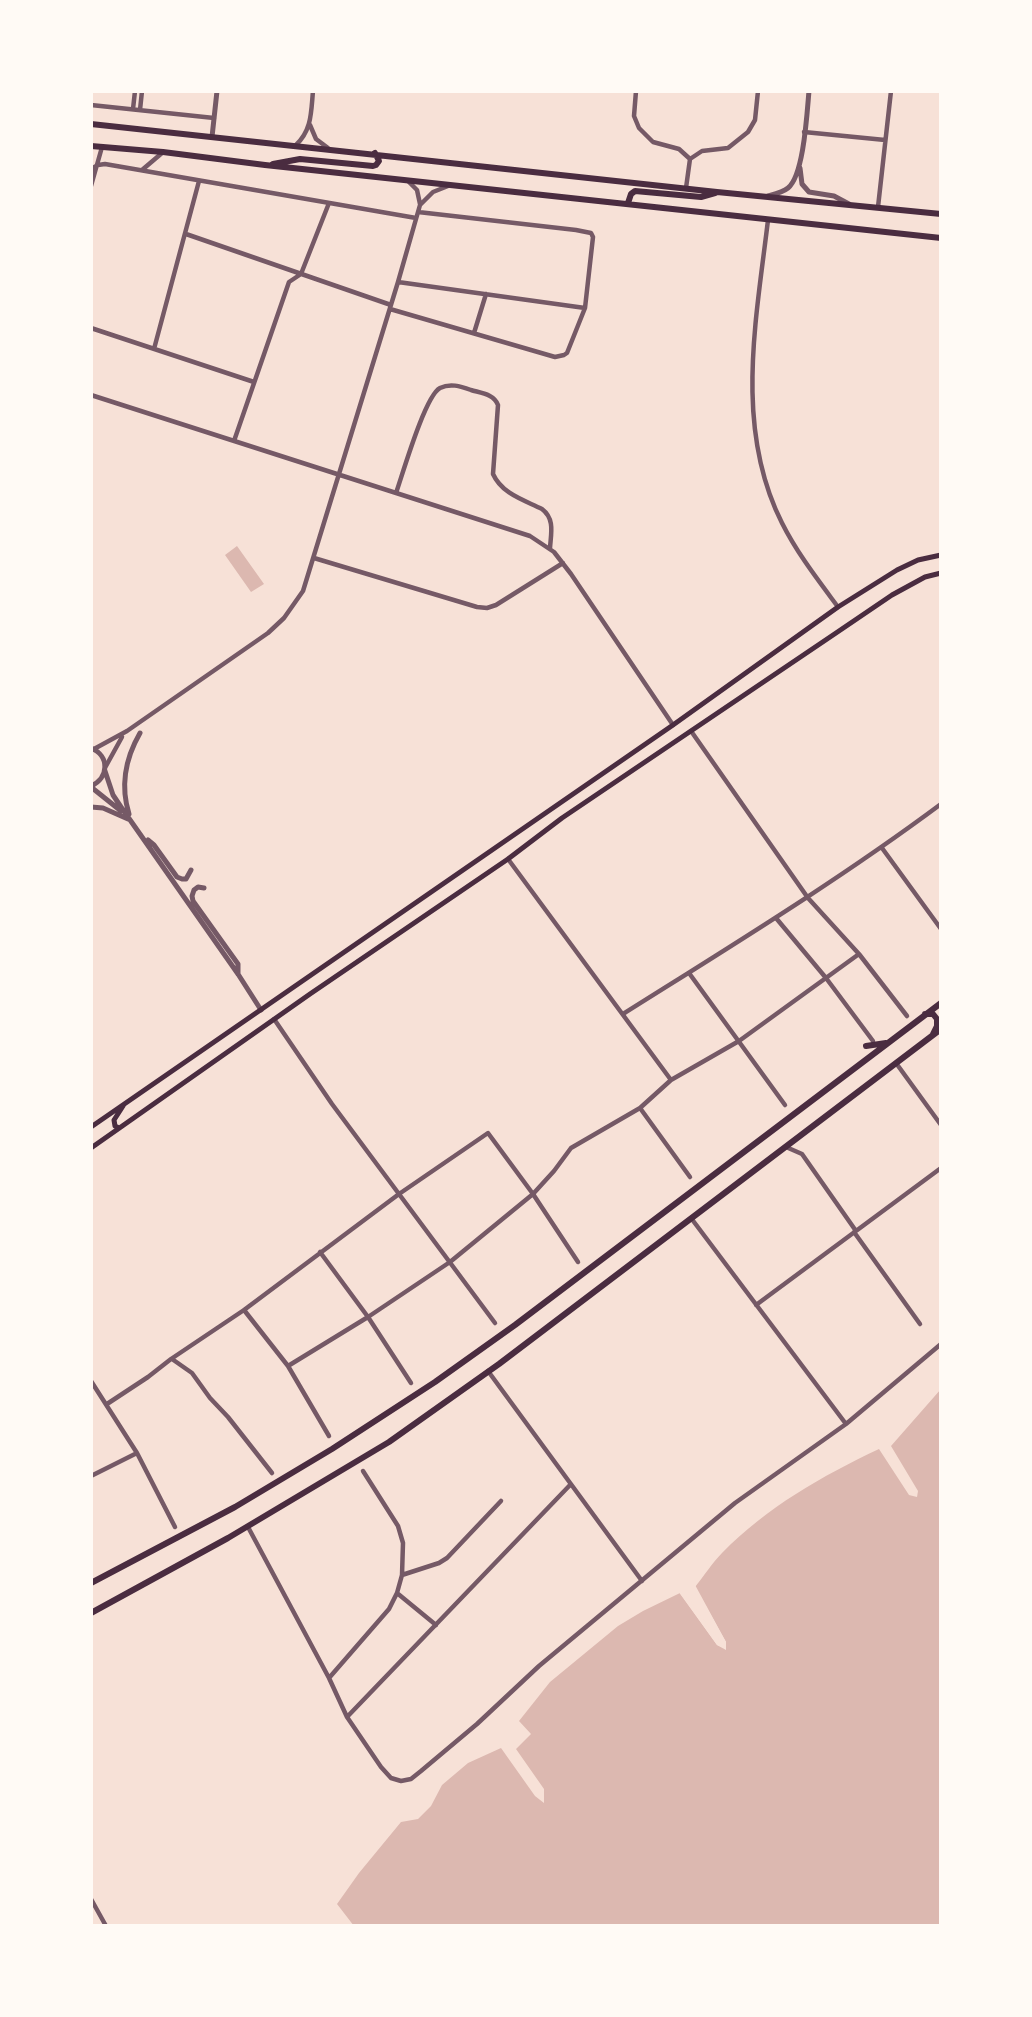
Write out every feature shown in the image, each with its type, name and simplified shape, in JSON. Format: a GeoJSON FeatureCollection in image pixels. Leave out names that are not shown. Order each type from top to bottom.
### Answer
{"type":"FeatureCollection","features":[{"type":"Feature","properties":{"kind":"main road"},"geometry":{"type":"LineString","coordinates":[[92,124],[941,214]]}},
{"type":"Feature","properties":{"kind":"main road"},"geometry":{"type":"LineString","coordinates":[[91,146],[941,238]]}},
{"type":"Feature","properties":{"kind":"main road"},"geometry":{"type":"LineString","coordinates":[[265,165],[300,159],[373,166],[379,161],[375,153]]}},
{"type":"Feature","properties":{"kind":"main road"},"geometry":{"type":"LineString","coordinates":[[628,203],[635,191],[701,197],[717,192]]}},
{"type":"Feature","properties":{"kind":"main road"},"geometry":{"type":"LineString","coordinates":[[91,1127],[673,726],[838,607],[897,570],[918,560],[941,555]]}},
{"type":"Feature","properties":{"kind":"main road"},"geometry":{"type":"LineString","coordinates":[[562,818],[892,595],[925,577],[941,573]]}},
{"type":"Feature","properties":{"kind":"main road"},"geometry":{"type":"LineString","coordinates":[[91,1148],[508,859],[592,795],[592,791],[585,787]]}},
{"type":"Feature","properties":{"kind":"main road"},"geometry":{"type":"LineString","coordinates":[[91,1583],[235,1507],[332,1450],[435,1382],[515,1325],[941,1003]]}},
{"type":"Feature","properties":{"kind":"main road"},"geometry":{"type":"LineString","coordinates":[[925,1014],[933,1014],[937,1019],[932,1036]]}},
{"type":"Feature","properties":{"kind":"main road"},"geometry":{"type":"LineString","coordinates":[[91,1613],[248,1527],[389,1442],[488,1371],[941,1029]]}},
{"type":"Feature","properties":{"kind":"main road"},"geometry":{"type":"LineString","coordinates":[[866,1046],[888,1042]]}},
{"type":"Feature","properties":{"kind":"main road"},"geometry":{"type":"LineString","coordinates":[[120,1128],[115,1126],[114,1120],[124,1104]]}},
{"type":"Feature","properties":{"kind":"street"},"geometry":{"type":"LineString","coordinates":[[133,109],[135,91]]}},
{"type":"Feature","properties":{"kind":"street"},"geometry":{"type":"LineString","coordinates":[[140,110],[142,91]]}},
{"type":"Feature","properties":{"kind":"street"},"geometry":{"type":"LineString","coordinates":[[212,137],[217,91]]}},
{"type":"Feature","properties":{"kind":"street"},"geometry":{"type":"LineString","coordinates":[[296,145],[310,124],[313,91]]}},
{"type":"Feature","properties":{"kind":"street"},"geometry":{"type":"LineString","coordinates":[[636,91],[634,116],[639,128],[653,142],[679,149],[690,159]]}},
{"type":"Feature","properties":{"kind":"street"},"geometry":{"type":"LineString","coordinates":[[690,159],[705,150],[727,148],[748,132],[755,120],[758,91]]}},
{"type":"Feature","properties":{"kind":"street"},"geometry":{"type":"LineString","coordinates":[[809,91],[800,164],[802,184],[809,192],[834,197],[849,204]]}},
{"type":"Feature","properties":{"kind":"street"},"geometry":{"type":"LineString","coordinates":[[878,207],[891,91]]}},
{"type":"Feature","properties":{"kind":"street"},"geometry":{"type":"LineString","coordinates":[[91,105],[214,118]]}},
{"type":"Feature","properties":{"kind":"street"},"geometry":{"type":"LineString","coordinates":[[310,124],[316,139],[328,149]]}},
{"type":"Feature","properties":{"kind":"street"},"geometry":{"type":"LineString","coordinates":[[804,132],[885,140]]}},
{"type":"Feature","properties":{"kind":"street"},"geometry":{"type":"LineString","coordinates":[[91,186],[102,147]]}},
{"type":"Feature","properties":{"kind":"street"},"geometry":{"type":"LineString","coordinates":[[141,171],[163,152]]}},
{"type":"Feature","properties":{"kind":"street"},"geometry":{"type":"LineString","coordinates":[[686,188],[690,159]]}},
{"type":"Feature","properties":{"kind":"street"},"geometry":{"type":"LineString","coordinates":[[91,169],[105,164],[330,203],[417,215],[576,230],[592,233],[593,237],[585,308],[567,353],[555,357],[391,307],[186,234]]}},
{"type":"Feature","properties":{"kind":"street"},"geometry":{"type":"LineString","coordinates":[[768,196],[793,183],[800,164]]}},
{"type":"Feature","properties":{"kind":"street"},"geometry":{"type":"LineString","coordinates":[[261,1010],[113,795],[104,758],[92,748],[127,731],[268,633],[284,618],[303,591],[420,205],[417,190],[408,180]]}},
{"type":"Feature","properties":{"kind":"street"},"geometry":{"type":"LineString","coordinates":[[154,349],[199,181]]}},
{"type":"Feature","properties":{"kind":"street"},"geometry":{"type":"LineString","coordinates":[[420,205],[433,192],[451,184]]}},
{"type":"Feature","properties":{"kind":"street"},"geometry":{"type":"LineString","coordinates":[[234,441],[289,282],[301,274],[330,203]]}},
{"type":"Feature","properties":{"kind":"street"},"geometry":{"type":"LineString","coordinates":[[768,220],[752,355],[751,402],[755,440],[766,483],[781,522],[800,556],[838,607]]}},
{"type":"Feature","properties":{"kind":"street"},"geometry":{"type":"LineString","coordinates":[[398,282],[585,308]]}},
{"type":"Feature","properties":{"kind":"street"},"geometry":{"type":"LineString","coordinates":[[474,333],[486,295]]}},
{"type":"Feature","properties":{"kind":"street"},"geometry":{"type":"LineString","coordinates":[[91,328],[254,382]]}},
{"type":"Feature","properties":{"kind":"street"},"geometry":{"type":"LineString","coordinates":[[396,493],[428,404],[438,389],[457,385],[491,396],[498,405],[493,474],[503,490],[548,513],[552,523],[550,549]]}},
{"type":"Feature","properties":{"kind":"street"},"geometry":{"type":"LineString","coordinates":[[91,395],[522,531],[543,543],[563,563],[673,726]]}},
{"type":"Feature","properties":{"kind":"street"},"geometry":{"type":"LineString","coordinates":[[314,558],[487,608],[563,563]]}},
{"type":"Feature","properties":{"kind":"street"},"geometry":{"type":"LineString","coordinates":[[127,731],[114,749],[100,780],[91,786],[131,821]]}},
{"type":"Feature","properties":{"kind":"street"},"geometry":{"type":"LineString","coordinates":[[691,731],[808,898],[859,954],[907,1016]]}},
{"type":"Feature","properties":{"kind":"street"},"geometry":{"type":"LineString","coordinates":[[131,821],[125,796],[125,771],[140,733]]}},
{"type":"Feature","properties":{"kind":"street"},"geometry":{"type":"LineString","coordinates":[[624,1014],[808,898],[941,804]]}},
{"type":"Feature","properties":{"kind":"street"},"geometry":{"type":"LineString","coordinates":[[91,807],[103,808],[131,821]]}},
{"type":"Feature","properties":{"kind":"street"},"geometry":{"type":"LineString","coordinates":[[143,837],[154,845],[177,877],[186,878],[191,870]]}},
{"type":"Feature","properties":{"kind":"street"},"geometry":{"type":"LineString","coordinates":[[881,848],[941,929]]}},
{"type":"Feature","properties":{"kind":"street"},"geometry":{"type":"LineString","coordinates":[[508,859],[671,1080]]}},
{"type":"Feature","properties":{"kind":"street"},"geometry":{"type":"LineString","coordinates":[[204,888],[198,887],[194,890],[193,901],[238,964],[238,974]]}},
{"type":"Feature","properties":{"kind":"street"},"geometry":{"type":"LineString","coordinates":[[776,918],[826,978],[873,1041]]}},
{"type":"Feature","properties":{"kind":"street"},"geometry":{"type":"LineString","coordinates":[[289,1366],[450,1262],[533,1194],[571,1148],[640,1108],[671,1080],[739,1041],[859,954]]}},
{"type":"Feature","properties":{"kind":"street"},"geometry":{"type":"LineString","coordinates":[[689,973],[785,1105]]}},
{"type":"Feature","properties":{"kind":"street"},"geometry":{"type":"LineString","coordinates":[[274,1020],[332,1104],[495,1323]]}},
{"type":"Feature","properties":{"kind":"street"},"geometry":{"type":"LineString","coordinates":[[896,1063],[941,1125]]}},
{"type":"Feature","properties":{"kind":"street"},"geometry":{"type":"LineString","coordinates":[[640,1108],[690,1177]]}},
{"type":"Feature","properties":{"kind":"street"},"geometry":{"type":"LineString","coordinates":[[107,1404],[244,1310],[399,1194],[488,1133],[579,1262]]}},
{"type":"Feature","properties":{"kind":"street"},"geometry":{"type":"LineString","coordinates":[[786,1147],[802,1154],[920,1324]]}},
{"type":"Feature","properties":{"kind":"street"},"geometry":{"type":"LineString","coordinates":[[756,1305],[941,1168]]}},
{"type":"Feature","properties":{"kind":"street"},"geometry":{"type":"LineString","coordinates":[[690,1218],[846,1424]]}},
{"type":"Feature","properties":{"kind":"street"},"geometry":{"type":"LineString","coordinates":[[320,1252],[368,1317],[411,1383]]}},
{"type":"Feature","properties":{"kind":"street"},"geometry":{"type":"LineString","coordinates":[[244,1310],[289,1366],[329,1436]]}},
{"type":"Feature","properties":{"kind":"street"},"geometry":{"type":"LineString","coordinates":[[248,1527],[347,1717],[381,1767],[391,1778],[401,1782],[411,1779],[477,1724],[539,1666],[735,1503],[846,1424],[941,1344]]}},
{"type":"Feature","properties":{"kind":"street"},"geometry":{"type":"LineString","coordinates":[[171,1359],[192,1373],[272,1473]]}},
{"type":"Feature","properties":{"kind":"street"},"geometry":{"type":"LineString","coordinates":[[488,1371],[642,1581]]}},
{"type":"Feature","properties":{"kind":"street"},"geometry":{"type":"LineString","coordinates":[[91,1381],[137,1453],[175,1527]]}},
{"type":"Feature","properties":{"kind":"street"},"geometry":{"type":"LineString","coordinates":[[91,1476],[137,1453]]}},
{"type":"Feature","properties":{"kind":"street"},"geometry":{"type":"LineString","coordinates":[[329,1678],[389,1609],[402,1575],[403,1543],[398,1526],[363,1471]]}},
{"type":"Feature","properties":{"kind":"street"},"geometry":{"type":"LineString","coordinates":[[347,1717],[571,1484]]}},
{"type":"Feature","properties":{"kind":"street"},"geometry":{"type":"LineString","coordinates":[[402,1575],[447,1558],[501,1501]]}},
{"type":"Feature","properties":{"kind":"street"},"geometry":{"type":"LineString","coordinates":[[397,1593],[436,1625]]}},
{"type":"Feature","properties":{"kind":"street"},"geometry":{"type":"LineString","coordinates":[[91,1899],[106,1926]]}},
{"type":"Feature","properties":{"kind":"shaded area"},"geometry":{"type":"Polygon","coordinates":[[[237,546],[264,584],[251,592],[225,555],[237,546]]]}},
{"type":"Feature","properties":{"kind":"shaded area"},"geometry":{"type":"Polygon","coordinates":[[[941,1389],[941,1926],[354,1926],[337,1904],[401,1822],[418,1819],[431,1806],[442,1785],[468,1763],[501,1748],[535,1796],[544,1803],[544,1789],[516,1749],[531,1734],[519,1721],[550,1682],[618,1626],[680,1593],[717,1645],[726,1649],[726,1642],[695,1587],[711,1565],[739,1536],[796,1494],[879,1449],[909,1495],[917,1497],[918,1491],[891,1446],[941,1389]]]}},
{"type":"Feature","properties":{"kind":"pier"},"geometry":{"type":"Polygon","coordinates":[[[694,1583],[726,1642],[726,1650],[717,1645],[678,1591],[683,1591],[722,1644],[692,1588],[694,1583]]]}}]}
